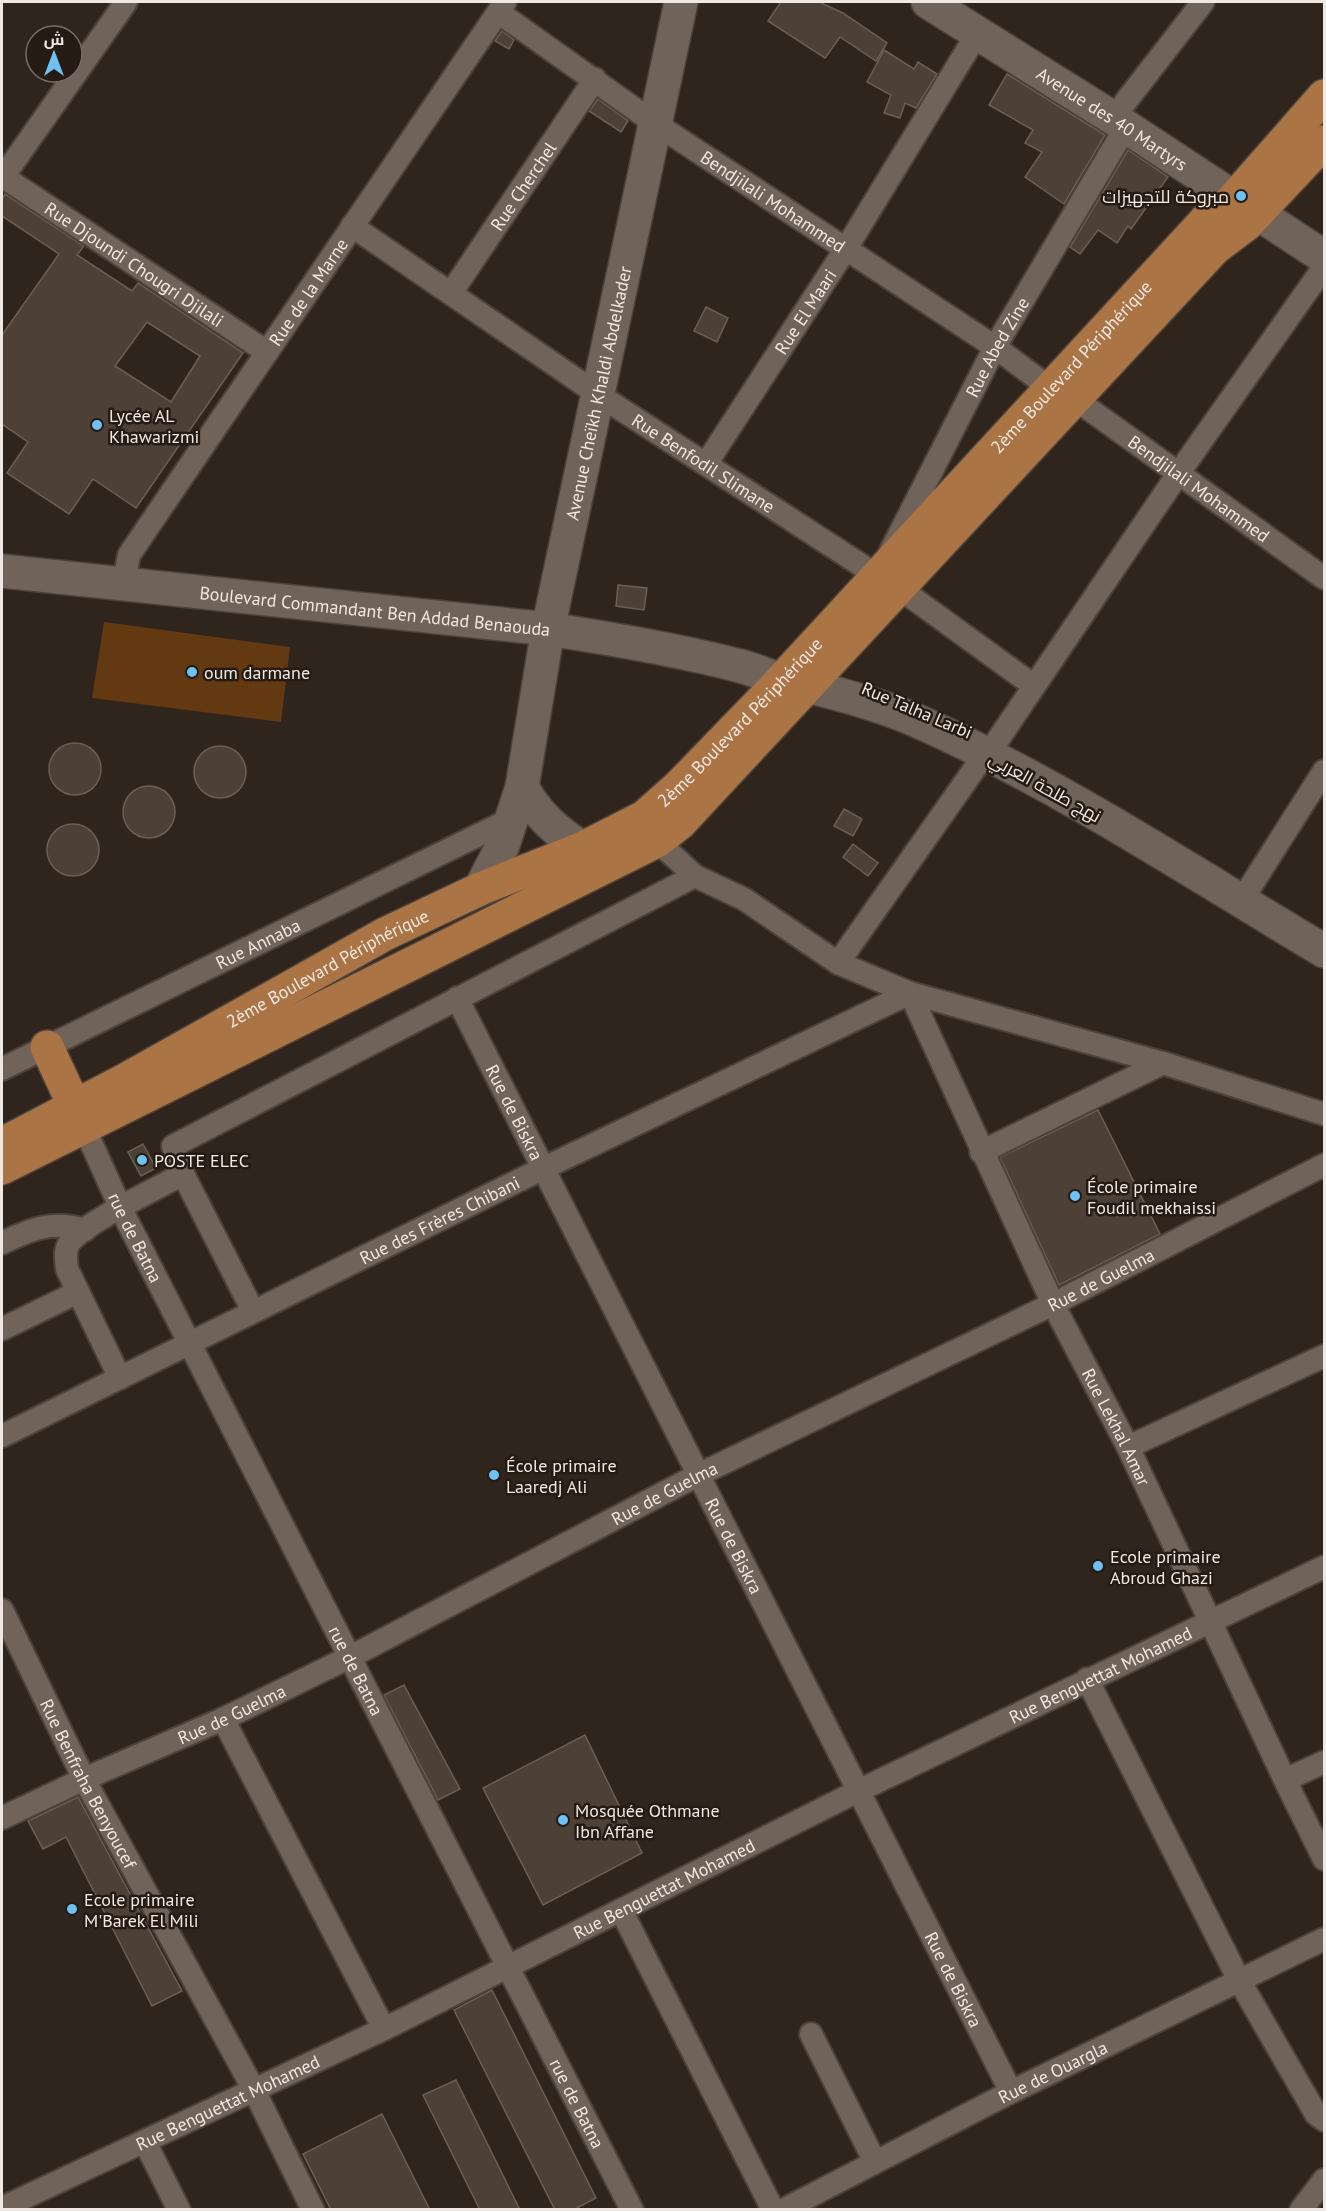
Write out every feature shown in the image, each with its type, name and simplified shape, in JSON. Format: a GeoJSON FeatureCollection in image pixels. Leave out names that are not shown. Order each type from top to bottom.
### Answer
{"type":"FeatureCollection","features":[{"type":"Feature","properties":{"kind":"main road","name":"2ème Boulevard Périphérique"},"geometry":{"type":"LineString","coordinates":[[1246,205],[1324,96]]}},
{"type":"Feature","properties":{"kind":"main road","name":"2ème Boulevard Périphérique"},"geometry":{"type":"LineString","coordinates":[[2,1144],[80,1117],[657,841],[680,823],[801,676],[1063,394],[1206,220],[1246,205],[1324,142]]}},
{"type":"Feature","properties":{"kind":"main road","name":"2ème Boulevard Périphérique"},"geometry":{"type":"LineString","coordinates":[[2,1168],[80,1117],[385,934],[480,889],[583,848],[644,817],[801,676]]}},
{"type":"Feature","properties":{"kind":"main road"},"geometry":{"type":"LineString","coordinates":[[47,1047],[80,1117]]}},
{"type":"Feature","properties":{"kind":"street"},"geometry":{"type":"LineString","coordinates":[[2,177],[126,2]]}},
{"type":"Feature","properties":{"kind":"street","name":"Avenue Cheïkh Khaldi Abdelkader"},"geometry":{"type":"LineString","coordinates":[[480,889],[513,818],[522,787],[548,629],[599,395],[653,122],[681,2]]}},
{"type":"Feature","properties":{"kind":"street","name":"Avenue des 40 Martyrs"},"geometry":{"type":"LineString","coordinates":[[930,2],[977,34],[1120,122],[1324,257]]}},
{"type":"Feature","properties":{"kind":"street","name":"Rue Abed Zine"},"geometry":{"type":"LineString","coordinates":[[888,582],[995,347],[1120,122],[1203,2]]}},
{"type":"Feature","properties":{"kind":"street","name":"Bendjilali Mohammed"},"geometry":{"type":"LineString","coordinates":[[501,7],[653,122],[847,247],[995,347],[1324,578]]}},
{"type":"Feature","properties":{"kind":"street","name":"Rue de la Marne"},"geometry":{"type":"LineString","coordinates":[[123,586],[129,555],[501,7]]}},
{"type":"Feature","properties":{"kind":"street","name":"Rue El Maari"},"geometry":{"type":"LineString","coordinates":[[706,464],[847,247],[977,34]]}},
{"type":"Feature","properties":{"kind":"street","name":"Rue Cherchel"},"geometry":{"type":"LineString","coordinates":[[451,293],[594,79]]}},
{"type":"Feature","properties":{"kind":"street","name":"Rue Djoundi Chougri Djilali"},"geometry":{"type":"LineString","coordinates":[[2,177],[267,352]]}},
{"type":"Feature","properties":{"kind":"street","name":"Rue Benfodil Slimane"},"geometry":{"type":"LineString","coordinates":[[352,226],[599,395],[888,582],[1034,686]]}},
{"type":"Feature","properties":{"kind":"street"},"geometry":{"type":"LineString","coordinates":[[838,963],[1034,686],[1178,474],[1324,267]]}},
{"type":"Feature","properties":{"kind":"street","name":"Boulevard Commandant Ben Addad Benaouda"},"geometry":{"type":"LineString","coordinates":[[2,571],[123,586],[548,629],[610,638],[746,668],[801,676]]}},
{"type":"Feature","properties":{"kind":"street","name":"نهج طلحة العربي"},"geometry":{"type":"LineString","coordinates":[[801,676],[990,749],[1077,804],[1324,951]]}},
{"type":"Feature","properties":{"kind":"street","name":"Rue Talha Larbi"},"geometry":{"type":"LineString","coordinates":[[990,749],[1324,935]]}},
{"type":"Feature","properties":{"kind":"street"},"geometry":{"type":"LineString","coordinates":[[1247,892],[1324,771]]}},
{"type":"Feature","properties":{"kind":"street"},"geometry":{"type":"LineString","coordinates":[[522,787],[533,807],[548,824],[583,848]]}},
{"type":"Feature","properties":{"kind":"street","name":"Rue Annaba"},"geometry":{"type":"LineString","coordinates":[[2,1069],[513,818]]}},
{"type":"Feature","properties":{"kind":"street"},"geometry":{"type":"LineString","coordinates":[[657,841],[695,876],[744,899],[838,963],[910,993],[1163,1063],[1324,1114]]}},
{"type":"Feature","properties":{"kind":"street"},"geometry":{"type":"LineString","coordinates":[[253,1311],[183,1174],[173,1146],[695,876]]}},
{"type":"Feature","properties":{"kind":"street","name":"Rue Lekhal Amar"},"geometry":{"type":"LineString","coordinates":[[910,993],[981,1152],[1053,1304],[1128,1447],[1324,1859]]}},
{"type":"Feature","properties":{"kind":"street","name":"Rue des Frères Chibani"},"geometry":{"type":"LineString","coordinates":[[2,1436],[542,1169],[910,993]]}},
{"type":"Feature","properties":{"kind":"street","name":"Rue de Biskra"},"geometry":{"type":"LineString","coordinates":[[457,998],[1011,2092]]}},
{"type":"Feature","properties":{"kind":"street"},"geometry":{"type":"LineString","coordinates":[[981,1152],[1163,1063]]}},
{"type":"Feature","properties":{"kind":"street","name":"rue de Batna"},"geometry":{"type":"LineString","coordinates":[[80,1117],[121,1209],[632,2210]]}},
{"type":"Feature","properties":{"kind":"street","name":"Rue de Guelma"},"geometry":{"type":"LineString","coordinates":[[2,1818],[84,1779],[223,1719],[350,1657],[698,1474],[1053,1304],[1324,1165]]}},
{"type":"Feature","properties":{"kind":"street"},"geometry":{"type":"LineString","coordinates":[[120,1378],[67,1269],[65,1255],[69,1243],[85,1230],[183,1174]]}},
{"type":"Feature","properties":{"kind":"street"},"geometry":{"type":"LineString","coordinates":[[2,1243],[43,1226],[64,1225],[85,1230]]}},
{"type":"Feature","properties":{"kind":"street"},"geometry":{"type":"LineString","coordinates":[[2,1329],[78,1292]]}},
{"type":"Feature","properties":{"kind":"street"},"geometry":{"type":"LineString","coordinates":[[1128,1447],[1324,1356]]}},
{"type":"Feature","properties":{"kind":"street","name":"Rue Benguettat Mohamed"},"geometry":{"type":"LineString","coordinates":[[2,2208],[384,2029],[858,1791],[1324,1567]]}},
{"type":"Feature","properties":{"kind":"street","name":"Rue Benfraha Benyoucef"},"geometry":{"type":"LineString","coordinates":[[2,1610],[84,1779],[254,2090],[313,2210]]}},
{"type":"Feature","properties":{"kind":"street"},"geometry":{"type":"LineString","coordinates":[[1087,1679],[1239,1980],[1322,2116]]}},
{"type":"Feature","properties":{"kind":"street"},"geometry":{"type":"LineString","coordinates":[[223,1719],[384,2029]]}},
{"type":"Feature","properties":{"kind":"street"},"geometry":{"type":"LineString","coordinates":[[1285,1780],[1324,1762]]}},
{"type":"Feature","properties":{"kind":"street"},"geometry":{"type":"LineString","coordinates":[[621,1910],[773,2210]]}},
{"type":"Feature","properties":{"kind":"street","name":"Rue de Ouargla"},"geometry":{"type":"LineString","coordinates":[[783,2210],[1011,2092],[1324,1939]]}},
{"type":"Feature","properties":{"kind":"street"},"geometry":{"type":"LineString","coordinates":[[811,2034],[875,2162]]}},
{"type":"Feature","properties":{"kind":"street"},"geometry":{"type":"LineString","coordinates":[[145,2142],[178,2210]]}},
{"type":"Feature","properties":{"kind":"street"},"geometry":{"type":"LineString","coordinates":[[1301,2210],[1324,2180]]}},
{"type":"Feature","properties":{"kind":"shaded area","name":"oum darmane"},"geometry":{"type":"Polygon","coordinates":[[[104,622],[290,647],[281,722],[92,698],[104,622]]]}},
{"type":"Feature","properties":{"kind":"building"},"geometry":{"type":"Polygon","coordinates":[[[781,2],[819,2],[843,13],[887,43],[876,61],[840,37],[825,58],[768,21],[781,2]]]}},
{"type":"Feature","properties":{"kind":"building"},"geometry":{"type":"Polygon","coordinates":[[[502,31],[514,40],[509,49],[495,41],[502,31]]]}},
{"type":"Feature","properties":{"kind":"building"},"geometry":{"type":"Polygon","coordinates":[[[884,50],[914,69],[918,62],[937,74],[916,108],[905,103],[900,118],[884,113],[891,95],[867,82],[884,50]]]}},
{"type":"Feature","properties":{"kind":"building"},"geometry":{"type":"Polygon","coordinates":[[[1007,74],[1105,135],[1064,204],[1025,177],[1042,152],[1025,143],[1033,130],[989,105],[1007,74]]]}},
{"type":"Feature","properties":{"kind":"building"},"geometry":{"type":"Polygon","coordinates":[[[598,99],[628,121],[621,132],[589,111],[598,99]]]}},
{"type":"Feature","properties":{"kind":"building"},"geometry":{"type":"Polygon","coordinates":[[[1128,150],[1168,177],[1131,229],[1128,226],[1117,243],[1098,230],[1080,254],[1070,247],[1128,150]]]}},
{"type":"Feature","properties":{"kind":"building","name":"Lycée AL Khawarizmi"},"geometry":{"type":"Polygon","coordinates":[[[5,194],[84,246],[77,255],[132,291],[138,283],[243,353],[136,508],[93,479],[69,514],[7,473],[28,442],[2,424],[2,335],[59,254],[2,216],[2,199],[5,194]],[[147,322],[115,366],[171,402],[200,356],[147,322]]]}},
{"type":"Feature","properties":{"kind":"building"},"geometry":{"type":"Polygon","coordinates":[[[706,307],[728,318],[717,342],[694,331],[706,307]]]}},
{"type":"Feature","properties":{"kind":"building"},"geometry":{"type":"Polygon","coordinates":[[[618,585],[647,588],[644,610],[616,606],[618,585]]]}},
{"type":"Feature","properties":{"kind":"building"},"geometry":{"type":"Polygon","coordinates":[[[70,743],[80,743],[94,750],[101,769],[94,788],[80,795],[70,795],[60,791],[53,784],[49,774],[49,764],[53,754],[60,747],[70,743]]]}},
{"type":"Feature","properties":{"kind":"building"},"geometry":{"type":"Polygon","coordinates":[[[215,746],[225,746],[239,753],[246,772],[239,791],[225,798],[215,798],[205,794],[198,787],[194,777],[194,767],[198,757],[205,750],[215,746]]]}},
{"type":"Feature","properties":{"kind":"building"},"geometry":{"type":"Polygon","coordinates":[[[144,786],[154,786],[168,793],[175,812],[168,831],[154,838],[144,838],[134,834],[127,827],[123,817],[123,807],[127,797],[134,790],[144,786]]]}},
{"type":"Feature","properties":{"kind":"building"},"geometry":{"type":"Polygon","coordinates":[[[844,809],[862,819],[853,836],[834,826],[844,809]]]}},
{"type":"Feature","properties":{"kind":"building"},"geometry":{"type":"Polygon","coordinates":[[[68,824],[78,824],[92,831],[99,850],[92,869],[78,876],[68,876],[58,872],[51,865],[47,855],[47,845],[51,835],[58,828],[68,824]]]}},
{"type":"Feature","properties":{"kind":"building"},"geometry":{"type":"Polygon","coordinates":[[[853,844],[878,863],[868,876],[843,857],[853,844]]]}},
{"type":"Feature","properties":{"kind":"building","name":"École primaire Foudil mekhaissi"},"geometry":{"type":"Polygon","coordinates":[[[1098,1110],[1160,1234],[1059,1285],[1000,1157],[1098,1110]]]}},
{"type":"Feature","properties":{"kind":"building","name":"POSTE ELEC"},"geometry":{"type":"Polygon","coordinates":[[[143,1144],[156,1168],[141,1176],[128,1152],[143,1144]]]}},
{"type":"Feature","properties":{"kind":"building"},"geometry":{"type":"Polygon","coordinates":[[[404,1685],[460,1789],[438,1800],[384,1695],[404,1685]]]}},
{"type":"Feature","properties":{"kind":"building","name":"Mosquée Othmane Ibn Affane"},"geometry":{"type":"Polygon","coordinates":[[[585,1735],[642,1853],[543,1905],[483,1788],[585,1735]]]}},
{"type":"Feature","properties":{"kind":"building"},"geometry":{"type":"Polygon","coordinates":[[[78,1797],[182,1991],[152,2006],[66,1837],[43,1849],[28,1821],[78,1797]]]}},
{"type":"Feature","properties":{"kind":"building"},"geometry":{"type":"Polygon","coordinates":[[[492,1990],[596,2198],[573,2210],[555,2210],[454,2010],[492,1990]]]}},
{"type":"Feature","properties":{"kind":"building"},"geometry":{"type":"Polygon","coordinates":[[[456,2080],[520,2210],[480,2210],[423,2095],[456,2080]]]}},
{"type":"Feature","properties":{"kind":"building"},"geometry":{"type":"Polygon","coordinates":[[[382,2114],[430,2210],[331,2210],[303,2154],[382,2114]]]}},
{"type":"Feature","properties":{"kind":"place","name":"مبروكة للتجهيزات"},"geometry":{"type":"Point","coordinates":[1241,196]}},
{"type":"Feature","properties":{"kind":"place","name":"Lycée AL Khawarizmi"},"geometry":{"type":"Point","coordinates":[97,425]}},
{"type":"Feature","properties":{"kind":"place","name":"oum darmane"},"geometry":{"type":"Point","coordinates":[192,672]}},
{"type":"Feature","properties":{"kind":"place","name":"POSTE ELEC"},"geometry":{"type":"Point","coordinates":[142,1160]}},
{"type":"Feature","properties":{"kind":"place","name":"École primaire Foudil mekhaissi"},"geometry":{"type":"Point","coordinates":[1075,1196]}},
{"type":"Feature","properties":{"kind":"place","name":"École primaire Laaredj Ali"},"geometry":{"type":"Point","coordinates":[494,1475]}},
{"type":"Feature","properties":{"kind":"place","name":"Ecole primaire Abroud Ghazi"},"geometry":{"type":"Point","coordinates":[1098,1566]}},
{"type":"Feature","properties":{"kind":"place","name":"Mosquée Othmane Ibn Affane"},"geometry":{"type":"Point","coordinates":[563,1820]}},
{"type":"Feature","properties":{"kind":"place","name":"Ecole primaire M'Barek El Mili"},"geometry":{"type":"Point","coordinates":[72,1909]}}]}
